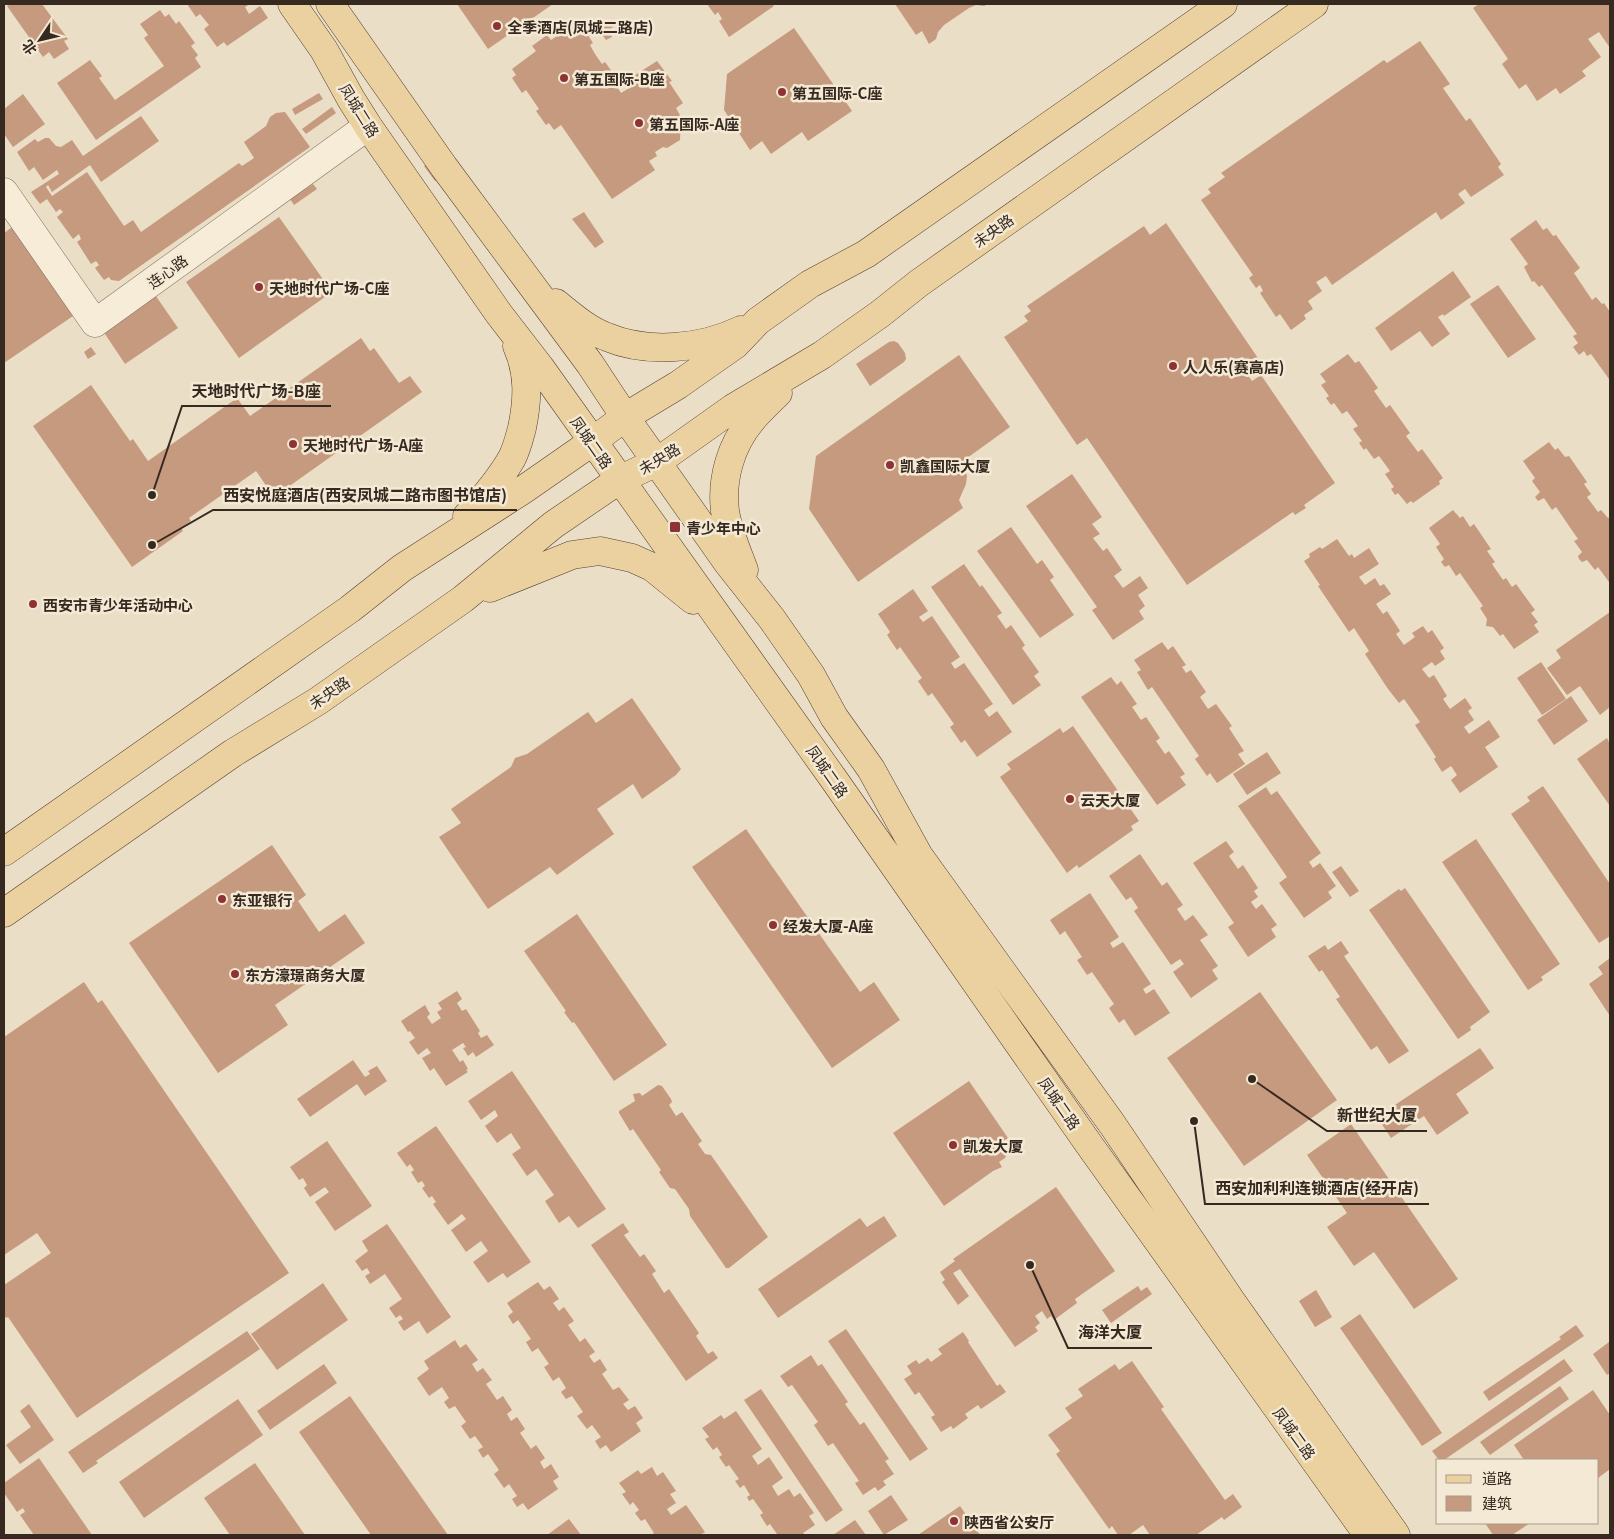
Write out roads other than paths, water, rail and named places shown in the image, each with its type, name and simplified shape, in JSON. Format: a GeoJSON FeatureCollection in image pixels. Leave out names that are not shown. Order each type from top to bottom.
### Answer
{"type":"FeatureCollection","features":[{"type":"Feature","properties":{"kind":"main road","name":"凤城二路"},"geometry":{"type":"LineString","coordinates":[[292,4],[324,50],[368,126],[499,314],[540,367],[835,781],[1088,1143],[1368,1535]]}},
{"type":"Feature","properties":{"kind":"main road","name":"凤城二路"},"geometry":{"type":"LineString","coordinates":[[330,4],[444,167],[590,364],[726,562],[772,619],[811,675],[834,717],[871,769],[919,856],[1112,1124],[1230,1299],[1396,1535]]}},
{"type":"Feature","properties":{"kind":"main road"},"geometry":{"type":"LineString","coordinates":[[4,852],[350,609],[402,568],[523,490],[625,417],[686,380],[734,345],[758,322],[810,284],[866,254],[1223,4]]}},
{"type":"Feature","properties":{"kind":"main road","name":"未央路"},"geometry":{"type":"LineString","coordinates":[[4,913],[233,752],[318,701],[463,599],[553,525],[619,480],[657,462],[733,408],[822,355],[880,314],[927,277],[1314,4]]}},
{"type":"Feature","properties":{"kind":"main road"},"geometry":{"type":"LineString","coordinates":[[508,252],[557,303],[585,326],[605,337],[625,343],[667,347],[689,345],[717,339],[758,322]]}},
{"type":"Feature","properties":{"kind":"main road"},"geometry":{"type":"LineString","coordinates":[[448,537],[500,477],[519,441],[527,396],[526,376],[523,360],[499,314]]}},
{"type":"Feature","properties":{"kind":"main road"},"geometry":{"type":"LineString","coordinates":[[772,619],[745,572],[732,536],[725,512],[724,494],[727,474],[732,453],[740,436],[752,419],[781,390],[822,355]]}},
{"type":"Feature","properties":{"kind":"main road"},"geometry":{"type":"LineString","coordinates":[[463,599],[572,555],[600,551],[632,558],[652,567],[693,599],[741,649]]}},
{"type":"Feature","properties":{"kind":"street","name":"连心路"},"geometry":{"type":"LineString","coordinates":[[4,192],[95,323],[368,126]]}},
{"type":"Feature","properties":{"kind":"place","name":"全季酒店(凤城二路店)"},"geometry":{"type":"Point","coordinates":[497,26]}},
{"type":"Feature","properties":{"kind":"place","name":"第五国际-B座"},"geometry":{"type":"Point","coordinates":[564,78]}},
{"type":"Feature","properties":{"kind":"place","name":"第五国际-C座"},"geometry":{"type":"Point","coordinates":[782,92]}},
{"type":"Feature","properties":{"kind":"place","name":"第五国际-A座"},"geometry":{"type":"Point","coordinates":[639,123]}},
{"type":"Feature","properties":{"kind":"place","name":"天地时代广场-C座"},"geometry":{"type":"Point","coordinates":[259,287]}},
{"type":"Feature","properties":{"kind":"place","name":"人人乐(赛高店)"},"geometry":{"type":"Point","coordinates":[1173,366]}},
{"type":"Feature","properties":{"kind":"place","name":"天地时代广场-A座"},"geometry":{"type":"Point","coordinates":[293,444]}},
{"type":"Feature","properties":{"kind":"place","name":"凯鑫国际大厦"},"geometry":{"type":"Point","coordinates":[890,465]}},
{"type":"Feature","properties":{"kind":"place","name":"天地时代广场-B座"},"geometry":{"type":"Point","coordinates":[152,495]}},
{"type":"Feature","properties":{"kind":"place","name":"青少年中心"},"geometry":{"type":"Point","coordinates":[675,527]}},
{"type":"Feature","properties":{"kind":"place","name":"西安悦庭酒店(西安凤城二路市图书馆店)"},"geometry":{"type":"Point","coordinates":[152,545]}},
{"type":"Feature","properties":{"kind":"place","name":"西安市青少年活动中心"},"geometry":{"type":"Point","coordinates":[33,604]}},
{"type":"Feature","properties":{"kind":"place","name":"云天大厦"},"geometry":{"type":"Point","coordinates":[1070,799]}},
{"type":"Feature","properties":{"kind":"place","name":"东亚银行"},"geometry":{"type":"Point","coordinates":[222,899]}},
{"type":"Feature","properties":{"kind":"place","name":"经发大厦-A座"},"geometry":{"type":"Point","coordinates":[773,925]}},
{"type":"Feature","properties":{"kind":"place","name":"东方濠璟商务大厦"},"geometry":{"type":"Point","coordinates":[235,974]}},
{"type":"Feature","properties":{"kind":"place","name":"新世纪大厦"},"geometry":{"type":"Point","coordinates":[1252,1079]}},
{"type":"Feature","properties":{"kind":"place","name":"西安加利利连锁酒店(经开店)"},"geometry":{"type":"Point","coordinates":[1194,1121]}},
{"type":"Feature","properties":{"kind":"place","name":"凯发大厦"},"geometry":{"type":"Point","coordinates":[953,1145]}},
{"type":"Feature","properties":{"kind":"place","name":"海洋大厦"},"geometry":{"type":"Point","coordinates":[1030,1265]}},
{"type":"Feature","properties":{"kind":"place","name":"陕西省公安厅"},"geometry":{"type":"Point","coordinates":[954,1521]}}]}
